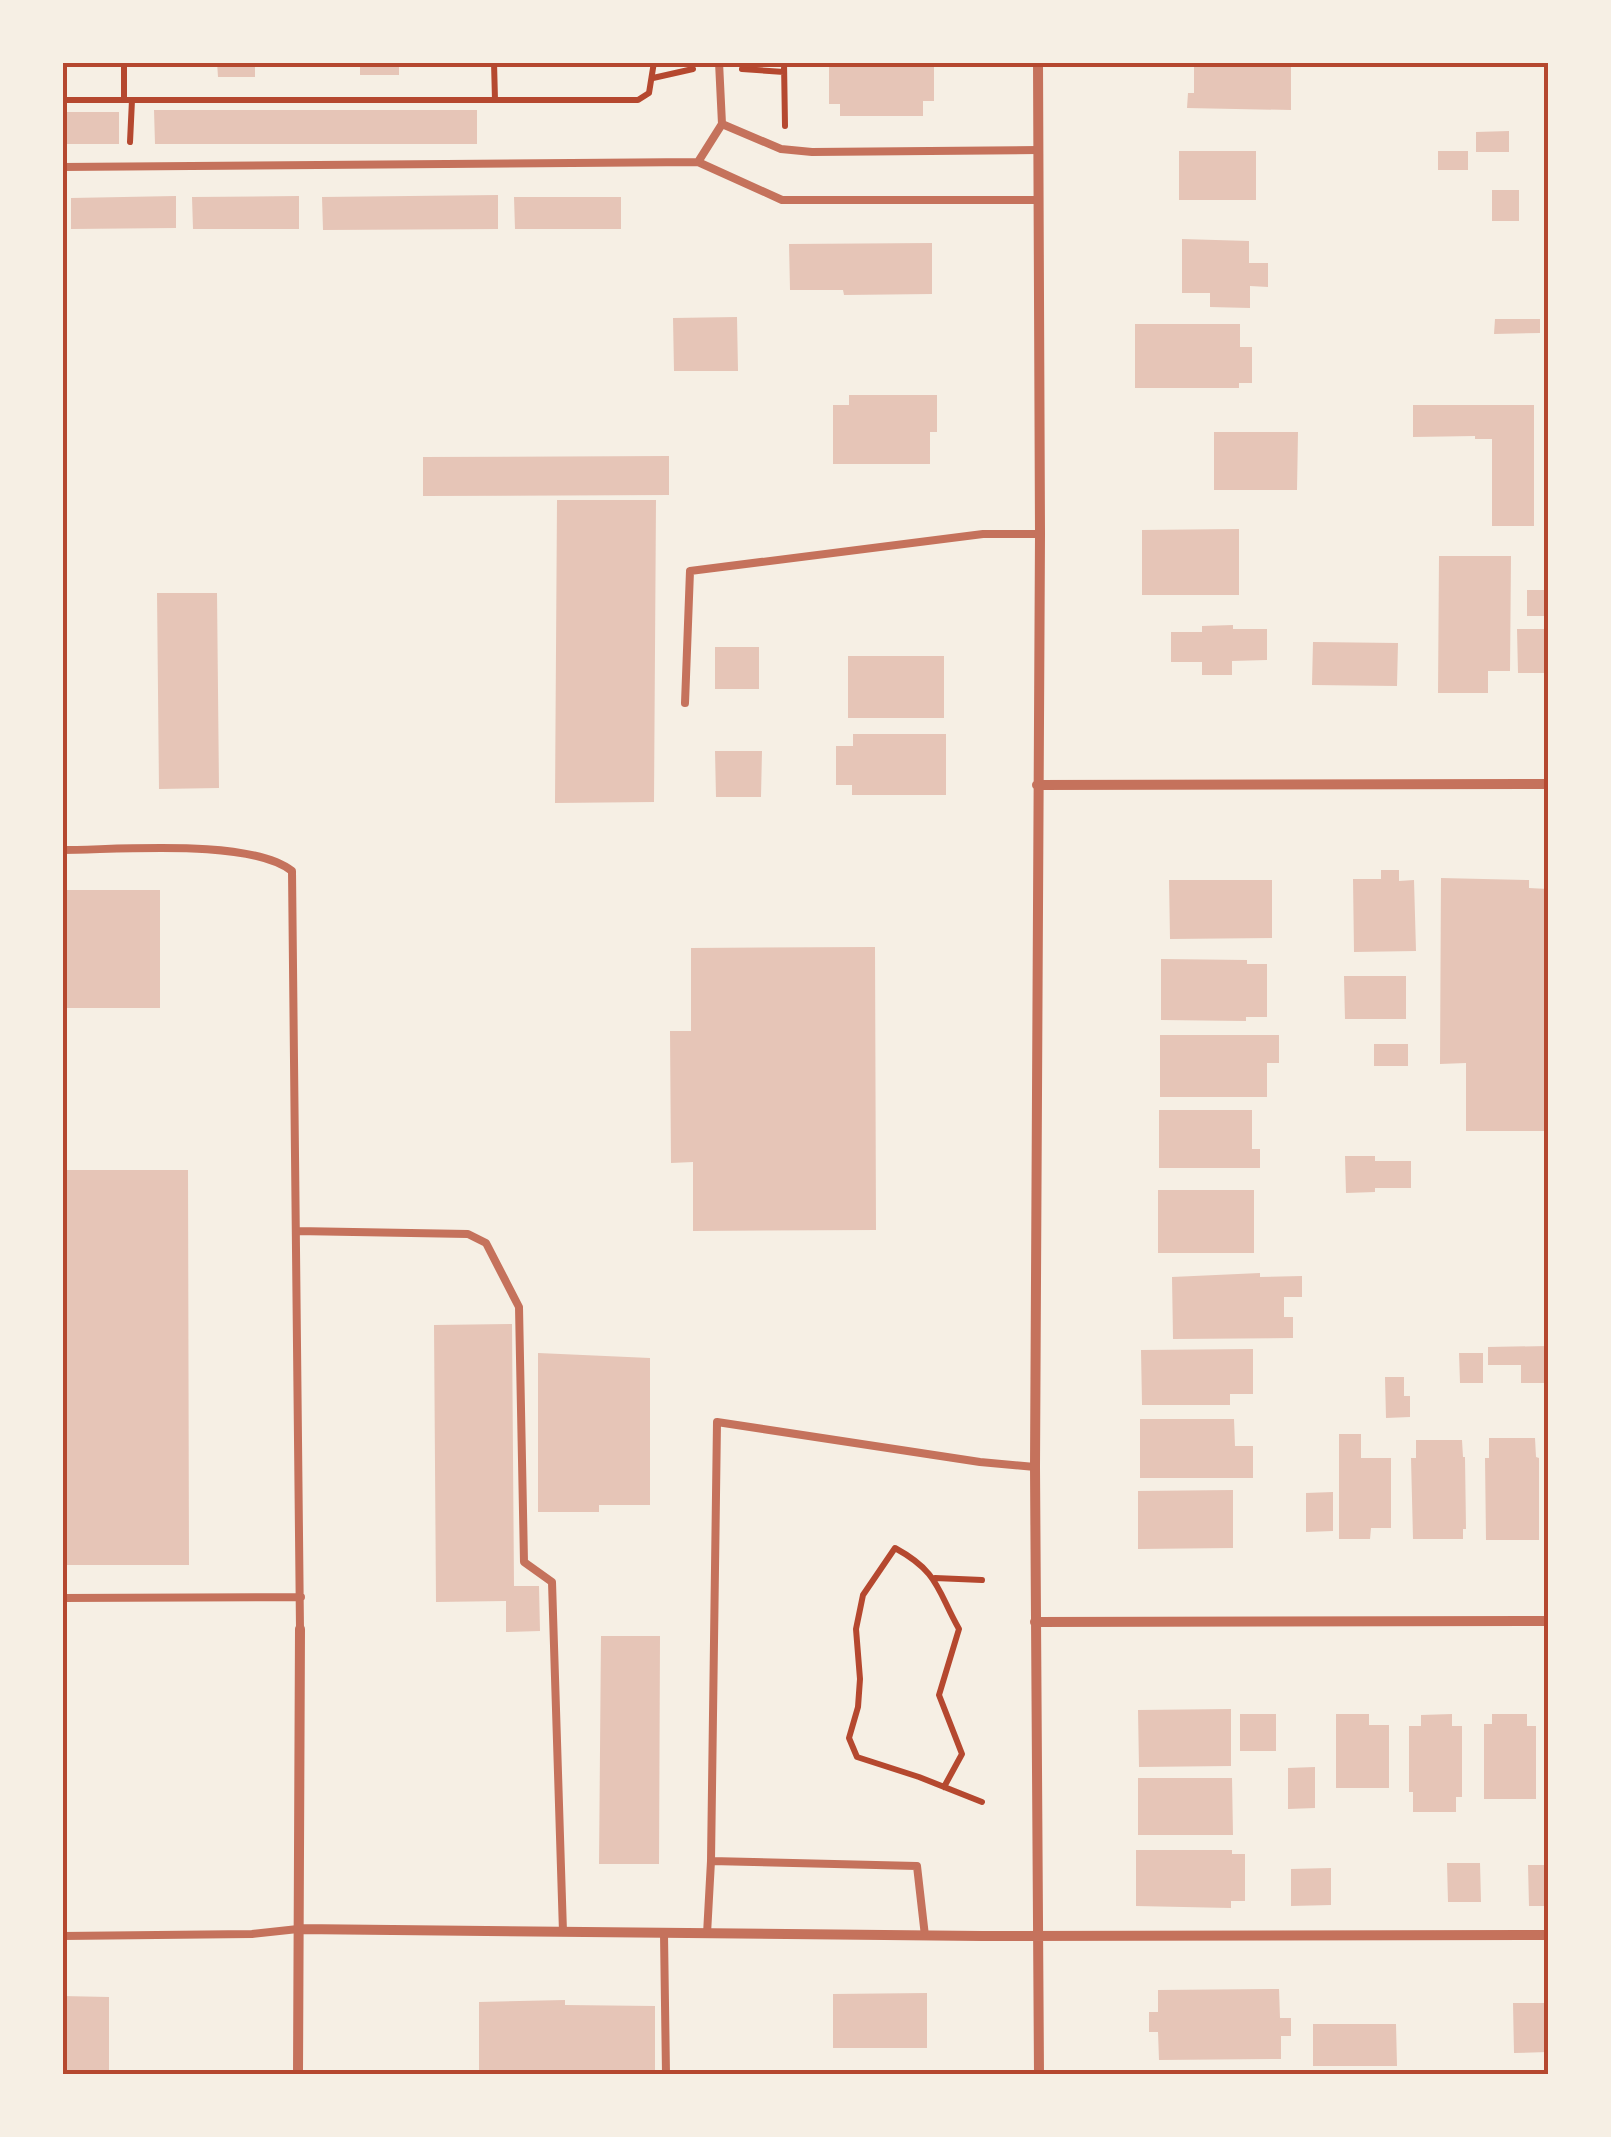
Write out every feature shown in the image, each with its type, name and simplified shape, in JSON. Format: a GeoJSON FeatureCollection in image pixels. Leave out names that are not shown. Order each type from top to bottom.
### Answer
{"type":"FeatureCollection","features":[{"type":"Feature","properties":{"kind":"street"},"geometry":{"type":"LineString","coordinates":[[1038,62],[1040,534],[1035,1467],[1039,2074]]}},
{"type":"Feature","properties":{"kind":"street"},"geometry":{"type":"LineString","coordinates":[[1037,785],[1548,784]]}},
{"type":"Feature","properties":{"kind":"street"},"geometry":{"type":"LineString","coordinates":[[1036,1622],[1548,1621]]}},
{"type":"Feature","properties":{"kind":"street"},"geometry":{"type":"LineString","coordinates":[[298,2074],[300,1628]]}},
{"type":"Feature","properties":{"kind":"street"},"geometry":{"type":"LineString","coordinates":[[298,1929],[926,1936],[1548,1935]]}},
{"type":"Feature","properties":{"kind":"lane"},"geometry":{"type":"LineString","coordinates":[[698,162],[722,124],[720,62]]}},
{"type":"Feature","properties":{"kind":"lane"},"geometry":{"type":"LineString","coordinates":[[722,124],[781,149],[812,152],[1038,150]]}},
{"type":"Feature","properties":{"kind":"lane"},"geometry":{"type":"LineString","coordinates":[[62,167],[698,162],[782,200],[1037,200]]}},
{"type":"Feature","properties":{"kind":"lane"},"geometry":{"type":"LineString","coordinates":[[685,703],[690,570],[982,534],[1040,534]]}},
{"type":"Feature","properties":{"kind":"lane"},"geometry":{"type":"LineString","coordinates":[[62,850],[235,851],[278,860],[292,870],[300,1628]]}},
{"type":"Feature","properties":{"kind":"lane"},"geometry":{"type":"LineString","coordinates":[[296,1232],[468,1234],[486,1243],[519,1307],[524,1562],[552,1582],[563,1932]]}},
{"type":"Feature","properties":{"kind":"lane"},"geometry":{"type":"LineString","coordinates":[[707,1934],[717,1422],[1035,1467]]}},
{"type":"Feature","properties":{"kind":"lane"},"geometry":{"type":"LineString","coordinates":[[62,1598],[301,1598]]}},
{"type":"Feature","properties":{"kind":"lane"},"geometry":{"type":"LineString","coordinates":[[711,1861],[917,1866],[926,1936]]}},
{"type":"Feature","properties":{"kind":"lane"},"geometry":{"type":"LineString","coordinates":[[62,1936],[252,1934],[298,1929]]}},
{"type":"Feature","properties":{"kind":"lane"},"geometry":{"type":"LineString","coordinates":[[664,1934],[666,2074]]}},
{"type":"Feature","properties":{"kind":"path"},"geometry":{"type":"LineString","coordinates":[[124,62],[130,142]]}},
{"type":"Feature","properties":{"kind":"path"},"geometry":{"type":"LineString","coordinates":[[494,62],[495,100]]}},
{"type":"Feature","properties":{"kind":"path"},"geometry":{"type":"LineString","coordinates":[[62,100],[638,100],[646,98],[654,62]]}},
{"type":"Feature","properties":{"kind":"path"},"geometry":{"type":"LineString","coordinates":[[784,62],[784,124],[796,131]]}},
{"type":"Feature","properties":{"kind":"path"},"geometry":{"type":"LineString","coordinates":[[653,78],[694,69]]}},
{"type":"Feature","properties":{"kind":"path"},"geometry":{"type":"LineString","coordinates":[[742,69],[784,72]]}},
{"type":"Feature","properties":{"kind":"path"},"geometry":{"type":"LineString","coordinates":[[944,1787],[962,1754],[939,1695],[960,1629],[935,1578],[895,1548],[864,1595],[856,1628],[860,1679],[849,1738],[858,1757],[982,1802]]}},
{"type":"Feature","properties":{"kind":"path"},"geometry":{"type":"LineString","coordinates":[[935,1578],[982,1580]]}},
{"type":"Feature","properties":{"kind":"building"},"geometry":{"type":"Polygon","coordinates":[[[217,62],[255,62],[255,77],[218,77],[217,62]]]}},
{"type":"Feature","properties":{"kind":"building"},"geometry":{"type":"Polygon","coordinates":[[[360,62],[399,62],[399,75],[360,75],[360,62]]]}},
{"type":"Feature","properties":{"kind":"building"},"geometry":{"type":"Polygon","coordinates":[[[829,62],[934,62],[934,101],[923,101],[923,116],[840,116],[840,104],[829,104],[829,62]]]}},
{"type":"Feature","properties":{"kind":"building"},"geometry":{"type":"Polygon","coordinates":[[[1194,62],[1291,62],[1291,110],[1187,108],[1188,93],[1194,93],[1194,62]]]}},
{"type":"Feature","properties":{"kind":"building"},"geometry":{"type":"Polygon","coordinates":[[[154,110],[477,110],[477,144],[155,144],[154,110]]]}},
{"type":"Feature","properties":{"kind":"building"},"geometry":{"type":"Polygon","coordinates":[[[62,112],[119,112],[119,144],[62,144],[62,112]]]}},
{"type":"Feature","properties":{"kind":"building"},"geometry":{"type":"Polygon","coordinates":[[[1509,131],[1509,152],[1476,152],[1476,132],[1509,131]]]}},
{"type":"Feature","properties":{"kind":"building"},"geometry":{"type":"Polygon","coordinates":[[[1179,151],[1256,151],[1256,200],[1179,200],[1179,151]]]}},
{"type":"Feature","properties":{"kind":"building"},"geometry":{"type":"Polygon","coordinates":[[[1438,151],[1468,151],[1468,170],[1438,170],[1438,151]]]}},
{"type":"Feature","properties":{"kind":"building"},"geometry":{"type":"Polygon","coordinates":[[[1492,190],[1519,190],[1519,221],[1492,221],[1492,190]]]}},
{"type":"Feature","properties":{"kind":"building"},"geometry":{"type":"Polygon","coordinates":[[[498,195],[498,229],[323,230],[322,197],[498,195]]]}},
{"type":"Feature","properties":{"kind":"building"},"geometry":{"type":"Polygon","coordinates":[[[176,196],[176,228],[71,229],[71,198],[176,196]]]}},
{"type":"Feature","properties":{"kind":"building"},"geometry":{"type":"Polygon","coordinates":[[[299,196],[299,229],[193,229],[192,197],[299,196]]]}},
{"type":"Feature","properties":{"kind":"building"},"geometry":{"type":"Polygon","coordinates":[[[514,197],[621,197],[621,229],[515,229],[514,197]]]}},
{"type":"Feature","properties":{"kind":"building"},"geometry":{"type":"Polygon","coordinates":[[[1182,239],[1249,241],[1249,263],[1268,263],[1268,287],[1250,286],[1250,308],[1210,307],[1210,293],[1182,293],[1182,239]]]}},
{"type":"Feature","properties":{"kind":"building"},"geometry":{"type":"Polygon","coordinates":[[[932,243],[932,294],[844,295],[843,290],[790,290],[789,244],[932,243]]]}},
{"type":"Feature","properties":{"kind":"building"},"geometry":{"type":"Polygon","coordinates":[[[737,317],[738,371],[674,371],[673,318],[737,317]]]}},
{"type":"Feature","properties":{"kind":"building"},"geometry":{"type":"Polygon","coordinates":[[[1495,319],[1540,319],[1540,333],[1494,334],[1495,319]]]}},
{"type":"Feature","properties":{"kind":"building"},"geometry":{"type":"Polygon","coordinates":[[[1135,324],[1240,324],[1240,347],[1252,347],[1252,383],[1239,383],[1239,388],[1135,388],[1135,324]]]}},
{"type":"Feature","properties":{"kind":"building"},"geometry":{"type":"Polygon","coordinates":[[[849,395],[937,395],[937,432],[930,432],[930,464],[833,464],[833,405],[849,405],[849,395]]]}},
{"type":"Feature","properties":{"kind":"building"},"geometry":{"type":"Polygon","coordinates":[[[1413,405],[1534,405],[1534,526],[1492,526],[1492,439],[1413,437],[1413,405]]]}},
{"type":"Feature","properties":{"kind":"building"},"geometry":{"type":"Polygon","coordinates":[[[1214,432],[1298,432],[1297,490],[1214,490],[1214,432]]]}},
{"type":"Feature","properties":{"kind":"building"},"geometry":{"type":"Polygon","coordinates":[[[669,456],[669,495],[423,496],[423,457],[669,456]]]}},
{"type":"Feature","properties":{"kind":"building"},"geometry":{"type":"Polygon","coordinates":[[[557,500],[656,500],[654,802],[555,803],[557,500]]]}},
{"type":"Feature","properties":{"kind":"building"},"geometry":{"type":"Polygon","coordinates":[[[1239,529],[1239,595],[1142,595],[1142,530],[1239,529]]]}},
{"type":"Feature","properties":{"kind":"building"},"geometry":{"type":"Polygon","coordinates":[[[1439,556],[1511,556],[1510,671],[1488,671],[1488,693],[1438,693],[1439,556]]]}},
{"type":"Feature","properties":{"kind":"building"},"geometry":{"type":"Polygon","coordinates":[[[1527,590],[1548,590],[1548,616],[1527,616],[1527,590]]]}},
{"type":"Feature","properties":{"kind":"building"},"geometry":{"type":"Polygon","coordinates":[[[157,593],[217,593],[219,788],[159,789],[157,593]]]}},
{"type":"Feature","properties":{"kind":"building"},"geometry":{"type":"Polygon","coordinates":[[[1233,625],[1233,629],[1267,629],[1267,660],[1232,661],[1232,675],[1202,675],[1202,662],[1171,662],[1171,632],[1202,632],[1202,626],[1233,625]]]}},
{"type":"Feature","properties":{"kind":"building"},"geometry":{"type":"Polygon","coordinates":[[[1517,629],[1548,629],[1548,673],[1518,673],[1517,629]]]}},
{"type":"Feature","properties":{"kind":"building"},"geometry":{"type":"Polygon","coordinates":[[[1313,642],[1398,643],[1397,686],[1312,685],[1313,642]]]}},
{"type":"Feature","properties":{"kind":"building"},"geometry":{"type":"Polygon","coordinates":[[[715,647],[759,647],[759,689],[715,689],[715,647]]]}},
{"type":"Feature","properties":{"kind":"building"},"geometry":{"type":"Polygon","coordinates":[[[848,656],[944,656],[944,718],[848,718],[848,656]]]}},
{"type":"Feature","properties":{"kind":"building"},"geometry":{"type":"Polygon","coordinates":[[[853,734],[946,734],[946,795],[852,795],[852,785],[836,785],[836,746],[853,746],[853,734]]]}},
{"type":"Feature","properties":{"kind":"building"},"geometry":{"type":"Polygon","coordinates":[[[715,751],[762,751],[761,797],[716,797],[715,751]]]}},
{"type":"Feature","properties":{"kind":"building"},"geometry":{"type":"Polygon","coordinates":[[[1381,870],[1399,870],[1399,881],[1414,880],[1416,951],[1354,952],[1353,879],[1381,879],[1381,870]]]}},
{"type":"Feature","properties":{"kind":"building"},"geometry":{"type":"Polygon","coordinates":[[[1441,878],[1529,880],[1529,888],[1548,889],[1548,1131],[1466,1131],[1466,1063],[1440,1064],[1441,878]]]}},
{"type":"Feature","properties":{"kind":"building"},"geometry":{"type":"Polygon","coordinates":[[[1169,880],[1272,880],[1272,938],[1170,939],[1169,880]]]}},
{"type":"Feature","properties":{"kind":"building"},"geometry":{"type":"Polygon","coordinates":[[[62,890],[160,890],[160,1008],[62,1008],[62,890]]]}},
{"type":"Feature","properties":{"kind":"building"},"geometry":{"type":"Polygon","coordinates":[[[875,947],[876,1230],[693,1231],[693,1162],[671,1163],[670,1031],[691,1031],[691,948],[875,947]]]}},
{"type":"Feature","properties":{"kind":"building"},"geometry":{"type":"Polygon","coordinates":[[[1161,959],[1247,960],[1247,964],[1267,964],[1267,1017],[1246,1017],[1246,1021],[1161,1020],[1161,959]]]}},
{"type":"Feature","properties":{"kind":"building"},"geometry":{"type":"Polygon","coordinates":[[[1344,976],[1406,976],[1406,1019],[1345,1019],[1344,976]]]}},
{"type":"Feature","properties":{"kind":"building"},"geometry":{"type":"Polygon","coordinates":[[[1160,1035],[1279,1035],[1279,1063],[1267,1063],[1267,1097],[1160,1097],[1160,1035]]]}},
{"type":"Feature","properties":{"kind":"building"},"geometry":{"type":"Polygon","coordinates":[[[1374,1044],[1408,1044],[1408,1066],[1374,1066],[1374,1044]]]}},
{"type":"Feature","properties":{"kind":"building"},"geometry":{"type":"Polygon","coordinates":[[[1159,1110],[1252,1110],[1252,1149],[1260,1149],[1260,1168],[1159,1168],[1159,1110]]]}},
{"type":"Feature","properties":{"kind":"building"},"geometry":{"type":"Polygon","coordinates":[[[1345,1156],[1411,1161],[1411,1188],[1346,1193],[1345,1156]]]}},
{"type":"Feature","properties":{"kind":"building"},"geometry":{"type":"Polygon","coordinates":[[[62,1170],[188,1170],[189,1565],[62,1565],[62,1170]]]}},
{"type":"Feature","properties":{"kind":"building"},"geometry":{"type":"Polygon","coordinates":[[[1158,1190],[1254,1190],[1254,1253],[1158,1253],[1158,1190]]]}},
{"type":"Feature","properties":{"kind":"building"},"geometry":{"type":"Polygon","coordinates":[[[1260,1273],[1260,1277],[1302,1276],[1302,1297],[1284,1297],[1284,1317],[1293,1317],[1293,1338],[1173,1339],[1172,1277],[1260,1273]]]}},
{"type":"Feature","properties":{"kind":"building"},"geometry":{"type":"Polygon","coordinates":[[[512,1324],[514,1586],[539,1586],[540,1631],[506,1632],[506,1601],[436,1602],[434,1325],[512,1324]]]}},
{"type":"Feature","properties":{"kind":"building"},"geometry":{"type":"Polygon","coordinates":[[[1548,1346],[1548,1383],[1521,1383],[1521,1365],[1488,1365],[1488,1347],[1548,1346]]]}},
{"type":"Feature","properties":{"kind":"building"},"geometry":{"type":"Polygon","coordinates":[[[1253,1349],[1253,1394],[1230,1394],[1230,1405],[1142,1405],[1141,1350],[1253,1349]]]}},
{"type":"Feature","properties":{"kind":"building"},"geometry":{"type":"Polygon","coordinates":[[[538,1353],[650,1358],[650,1505],[599,1505],[599,1512],[538,1512],[538,1353]]]}},
{"type":"Feature","properties":{"kind":"building"},"geometry":{"type":"Polygon","coordinates":[[[1459,1353],[1483,1353],[1483,1383],[1460,1383],[1459,1353]]]}},
{"type":"Feature","properties":{"kind":"building"},"geometry":{"type":"Polygon","coordinates":[[[1385,1377],[1404,1377],[1404,1396],[1410,1396],[1410,1417],[1386,1418],[1385,1377]]]}},
{"type":"Feature","properties":{"kind":"building"},"geometry":{"type":"Polygon","coordinates":[[[1140,1419],[1234,1419],[1235,1446],[1253,1446],[1253,1478],[1140,1478],[1140,1419]]]}},
{"type":"Feature","properties":{"kind":"building"},"geometry":{"type":"Polygon","coordinates":[[[1339,1434],[1361,1434],[1361,1458],[1391,1458],[1391,1528],[1371,1528],[1370,1539],[1339,1539],[1339,1434]]]}},
{"type":"Feature","properties":{"kind":"building"},"geometry":{"type":"Polygon","coordinates":[[[1489,1438],[1535,1438],[1539,1458],[1539,1540],[1486,1540],[1485,1458],[1489,1458],[1489,1438]]]}},
{"type":"Feature","properties":{"kind":"building"},"geometry":{"type":"Polygon","coordinates":[[[1416,1440],[1462,1440],[1466,1529],[1463,1539],[1413,1539],[1411,1458],[1416,1458],[1416,1440]]]}},
{"type":"Feature","properties":{"kind":"building"},"geometry":{"type":"Polygon","coordinates":[[[1233,1490],[1233,1548],[1138,1549],[1138,1491],[1233,1490]]]}},
{"type":"Feature","properties":{"kind":"building"},"geometry":{"type":"Polygon","coordinates":[[[1333,1492],[1333,1531],[1306,1532],[1306,1493],[1333,1492]]]}},
{"type":"Feature","properties":{"kind":"building"},"geometry":{"type":"Polygon","coordinates":[[[601,1636],[660,1636],[659,1864],[599,1864],[601,1636]]]}},
{"type":"Feature","properties":{"kind":"building"},"geometry":{"type":"Polygon","coordinates":[[[1231,1709],[1231,1766],[1139,1767],[1138,1710],[1231,1709]]]}},
{"type":"Feature","properties":{"kind":"building"},"geometry":{"type":"Polygon","coordinates":[[[1240,1714],[1276,1714],[1276,1751],[1240,1751],[1240,1714]]]}},
{"type":"Feature","properties":{"kind":"building"},"geometry":{"type":"Polygon","coordinates":[[[1336,1714],[1369,1714],[1369,1725],[1389,1725],[1389,1788],[1336,1788],[1336,1714]]]}},
{"type":"Feature","properties":{"kind":"building"},"geometry":{"type":"Polygon","coordinates":[[[1452,1714],[1452,1726],[1462,1726],[1462,1797],[1456,1797],[1456,1812],[1413,1812],[1413,1792],[1409,1792],[1409,1726],[1421,1726],[1421,1715],[1452,1714]]]}},
{"type":"Feature","properties":{"kind":"building"},"geometry":{"type":"Polygon","coordinates":[[[1492,1714],[1527,1714],[1527,1726],[1536,1726],[1536,1799],[1484,1799],[1484,1724],[1492,1724],[1492,1714]]]}},
{"type":"Feature","properties":{"kind":"building"},"geometry":{"type":"Polygon","coordinates":[[[1315,1767],[1315,1808],[1288,1809],[1288,1768],[1315,1767]]]}},
{"type":"Feature","properties":{"kind":"building"},"geometry":{"type":"Polygon","coordinates":[[[1138,1778],[1232,1778],[1233,1835],[1138,1835],[1138,1778]]]}},
{"type":"Feature","properties":{"kind":"building"},"geometry":{"type":"Polygon","coordinates":[[[1136,1850],[1232,1850],[1232,1854],[1245,1854],[1245,1901],[1231,1901],[1231,1908],[1136,1906],[1136,1850]]]}},
{"type":"Feature","properties":{"kind":"building"},"geometry":{"type":"Polygon","coordinates":[[[1447,1863],[1480,1863],[1481,1902],[1448,1902],[1447,1863]]]}},
{"type":"Feature","properties":{"kind":"building"},"geometry":{"type":"Polygon","coordinates":[[[1528,1865],[1548,1865],[1548,1906],[1529,1906],[1528,1865]]]}},
{"type":"Feature","properties":{"kind":"building"},"geometry":{"type":"Polygon","coordinates":[[[1331,1868],[1331,1905],[1291,1906],[1291,1869],[1331,1868]]]}},
{"type":"Feature","properties":{"kind":"building"},"geometry":{"type":"Polygon","coordinates":[[[1279,1989],[1280,2018],[1291,2018],[1291,2036],[1281,2036],[1281,2059],[1159,2060],[1158,2032],[1149,2032],[1149,2012],[1158,2012],[1158,1990],[1279,1989]]]}},
{"type":"Feature","properties":{"kind":"building"},"geometry":{"type":"Polygon","coordinates":[[[927,1993],[927,2048],[833,2048],[833,1994],[927,1993]]]}},
{"type":"Feature","properties":{"kind":"building"},"geometry":{"type":"Polygon","coordinates":[[[62,1996],[109,1997],[109,2074],[62,2074],[62,1996]]]}},
{"type":"Feature","properties":{"kind":"building"},"geometry":{"type":"Polygon","coordinates":[[[565,2000],[565,2005],[655,2006],[655,2074],[479,2074],[479,2002],[565,2000]]]}},
{"type":"Feature","properties":{"kind":"building"},"geometry":{"type":"Polygon","coordinates":[[[1513,2003],[1548,2003],[1548,2052],[1514,2053],[1513,2003]]]}},
{"type":"Feature","properties":{"kind":"building"},"geometry":{"type":"Polygon","coordinates":[[[1313,2024],[1396,2024],[1397,2066],[1313,2066],[1313,2024]]]}},
{"type":"Feature","properties":{"kind":"building"},"geometry":{"type":"Polygon","coordinates":[[[832,2070],[929,2070],[929,2074],[832,2074],[832,2070]]]}}]}
